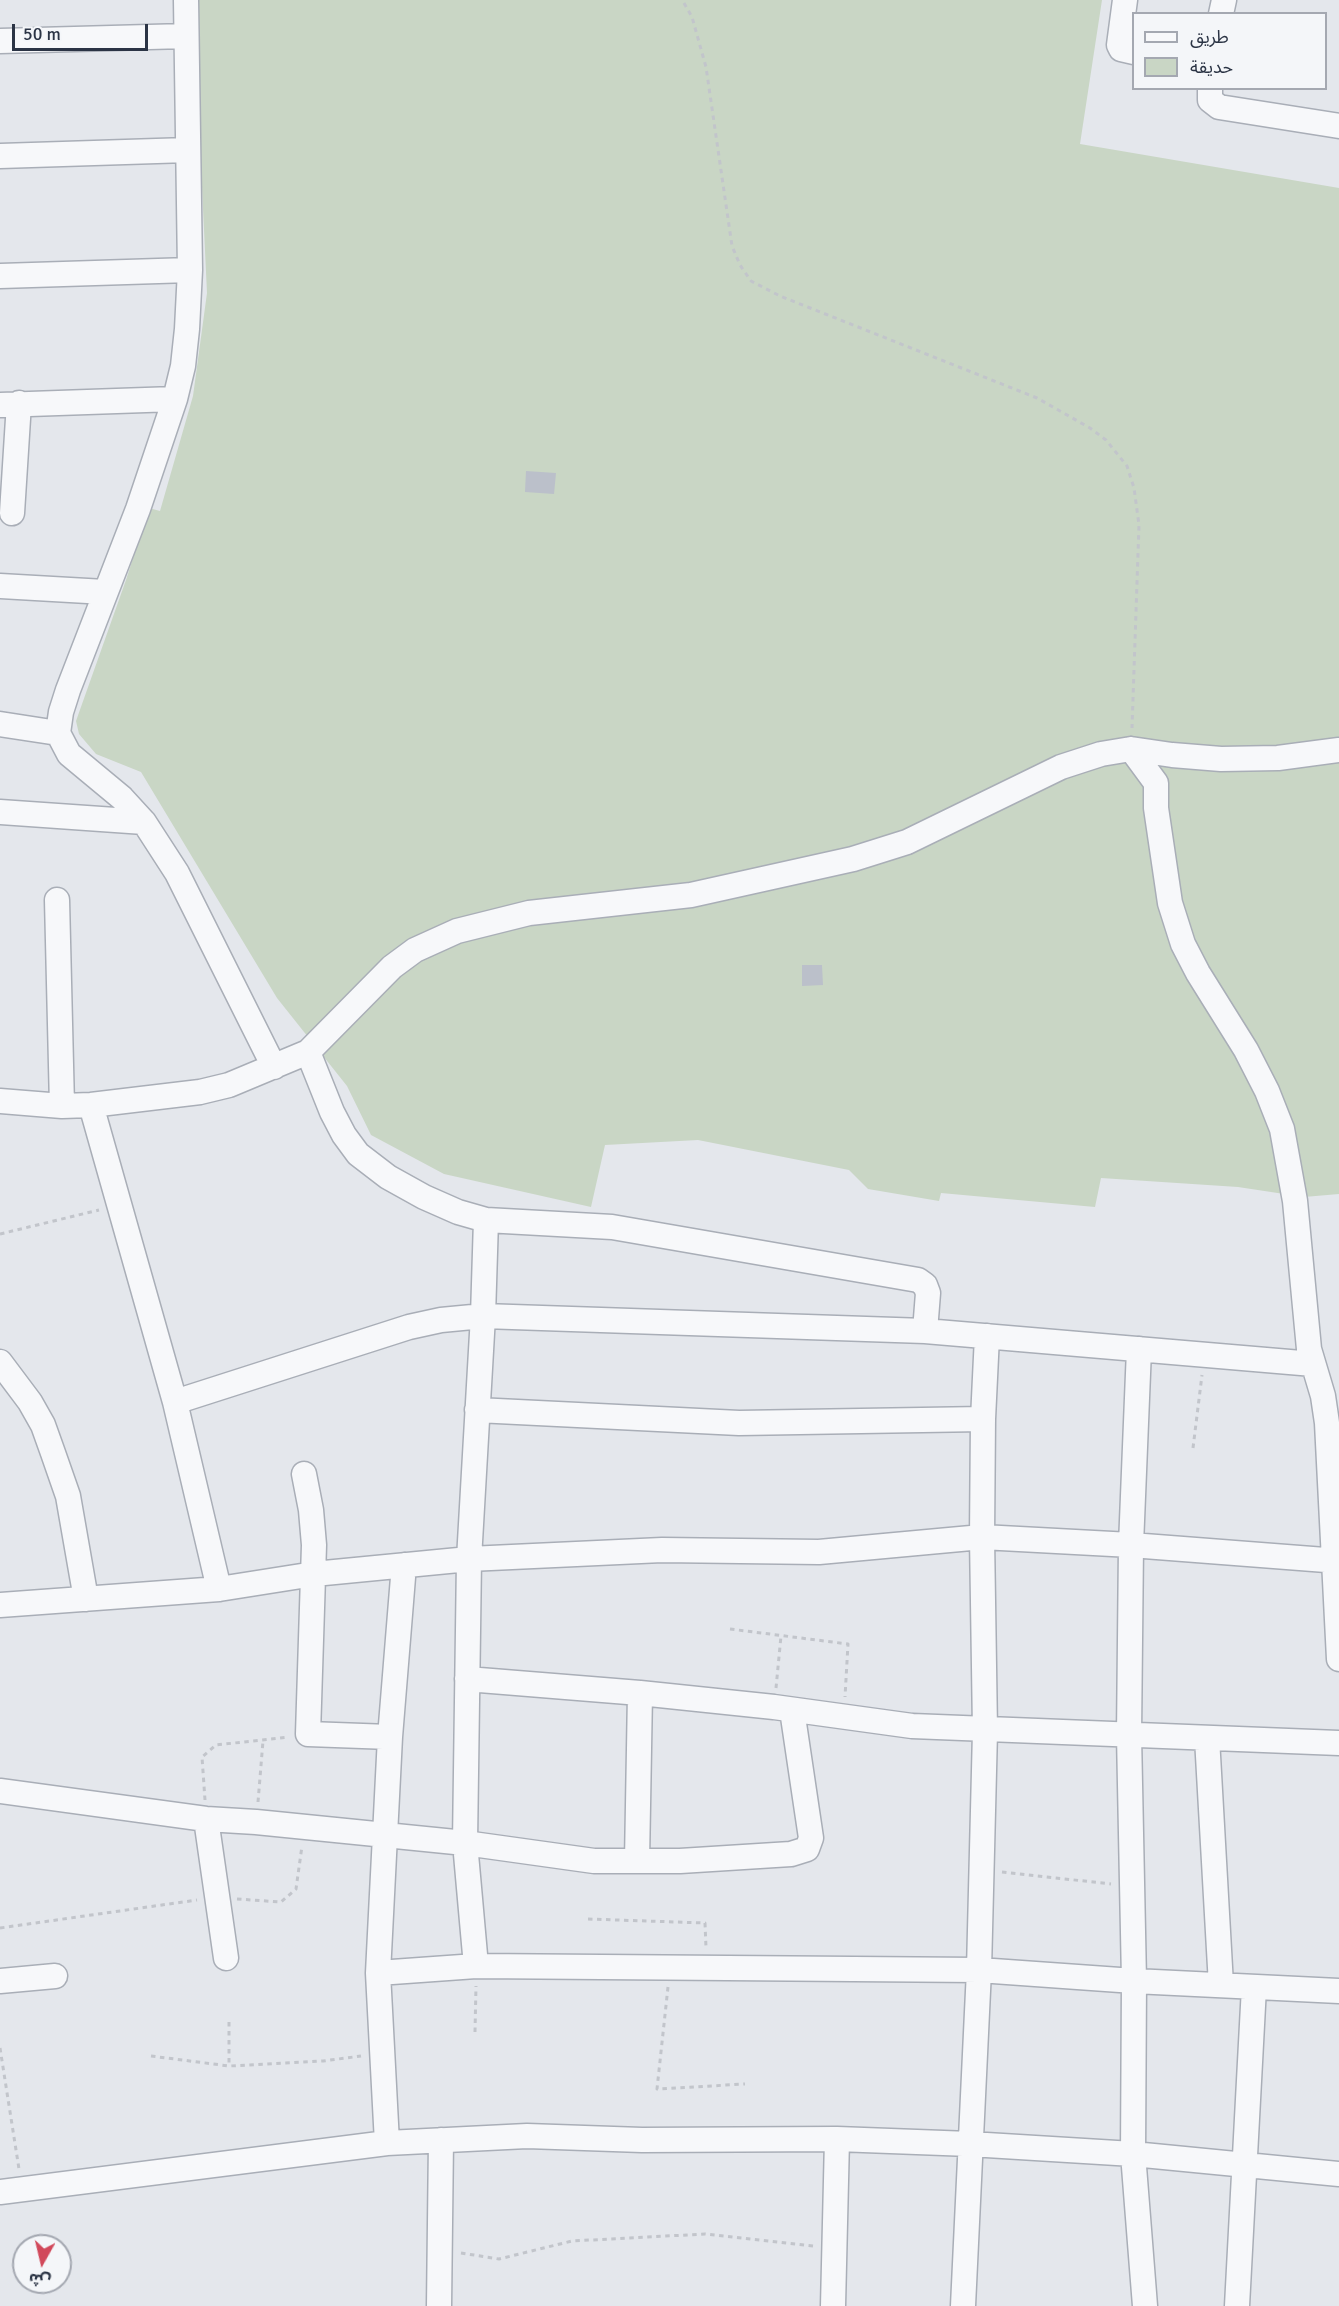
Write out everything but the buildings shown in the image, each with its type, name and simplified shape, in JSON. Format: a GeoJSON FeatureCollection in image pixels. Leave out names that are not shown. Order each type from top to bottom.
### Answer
{"type":"FeatureCollection","features":[{"type":"Feature","properties":{"kind":"street"},"geometry":{"type":"LineString","coordinates":[[186,0],[190,270],[185,347],[175,399],[138,508],[68,690],[61,712],[58,733],[69,754],[122,798],[144,822],[177,873],[274,1068]]}},
{"type":"Feature","properties":{"kind":"street"},"geometry":{"type":"LineString","coordinates":[[1125,0],[1119,45],[1121,49],[1132,52]]}},
{"type":"Feature","properties":{"kind":"street"},"geometry":{"type":"LineString","coordinates":[[0,41],[186,36]]}},
{"type":"Feature","properties":{"kind":"street"},"geometry":{"type":"LineString","coordinates":[[1210,90],[1210,100],[1219,107],[1339,126]]}},
{"type":"Feature","properties":{"kind":"street"},"geometry":{"type":"LineString","coordinates":[[0,156],[188,150]]}},
{"type":"Feature","properties":{"kind":"street"},"geometry":{"type":"LineString","coordinates":[[0,276],[190,270]]}},
{"type":"Feature","properties":{"kind":"street"},"geometry":{"type":"LineString","coordinates":[[12,513],[9,404],[175,399]]}},
{"type":"Feature","properties":{"kind":"street"},"geometry":{"type":"LineString","coordinates":[[0,586],[105,592]]}},
{"type":"Feature","properties":{"kind":"street"},"geometry":{"type":"LineString","coordinates":[[0,724],[58,733]]}},
{"type":"Feature","properties":{"kind":"street"},"geometry":{"type":"LineString","coordinates":[[1131,749],[1156,783],[1155,808],[1170,903],[1183,944],[1198,973],[1246,1050],[1267,1091],[1282,1129],[1296,1201],[1309,1349],[1323,1396],[1327,1423],[1337,1561],[1339,1659]]}},
{"type":"Feature","properties":{"kind":"street"},"geometry":{"type":"LineString","coordinates":[[0,1101],[62,1106],[91,1105],[200,1092],[229,1085],[308,1052],[392,967],[415,950],[457,931],[529,913],[691,895],[853,859],[907,842],[1061,767],[1101,754],[1131,749],[1221,759],[1278,758],[1339,750]]}},
{"type":"Feature","properties":{"kind":"street"},"geometry":{"type":"LineString","coordinates":[[0,812],[144,822]]}},
{"type":"Feature","properties":{"kind":"street"},"geometry":{"type":"LineString","coordinates":[[57,900],[62,1106]]}},
{"type":"Feature","properties":{"kind":"street"},"geometry":{"type":"LineString","coordinates":[[308,1052],[332,1112],[344,1135],[358,1154],[388,1177],[424,1197],[458,1212],[486,1220],[612,1227],[918,1280],[926,1285],[928,1293],[925,1331]]}},
{"type":"Feature","properties":{"kind":"street"},"geometry":{"type":"LineString","coordinates":[[91,1105],[175,1402],[219,1589]]}},
{"type":"Feature","properties":{"kind":"street"},"geometry":{"type":"LineString","coordinates":[[476,1966],[465,1843],[467,1679],[470,1559],[486,1220]]}},
{"type":"Feature","properties":{"kind":"street"},"geometry":{"type":"LineString","coordinates":[[175,1402],[409,1327],[441,1320],[483,1316],[925,1331],[1313,1364]]}},
{"type":"Feature","properties":{"kind":"street"},"geometry":{"type":"LineString","coordinates":[[963,2306],[982,1870],[985,1731],[983,1419],[987,1336]]}},
{"type":"Feature","properties":{"kind":"street"},"geometry":{"type":"LineString","coordinates":[[1139,1349],[1131,1545],[1129,1735],[1134,1981],[1133,2154],[1145,2306]]}},
{"type":"Feature","properties":{"kind":"street"},"geometry":{"type":"LineString","coordinates":[[0,1362],[30,1402],[43,1425],[70,1506],[86,1599]]}},
{"type":"Feature","properties":{"kind":"street"},"geometry":{"type":"LineString","coordinates":[[477,1410],[739,1423],[983,1419]]}},
{"type":"Feature","properties":{"kind":"street"},"geometry":{"type":"LineString","coordinates":[[304,1474],[311,1510],[314,1574],[308,1734],[390,1737]]}},
{"type":"Feature","properties":{"kind":"street"},"geometry":{"type":"LineString","coordinates":[[0,1605],[219,1589],[314,1574],[470,1559],[662,1550],[819,1552],[982,1537],[1131,1545],[1337,1561]]}},
{"type":"Feature","properties":{"kind":"street"},"geometry":{"type":"LineString","coordinates":[[387,2143],[378,1973],[390,1737],[404,1565]]}},
{"type":"Feature","properties":{"kind":"street"},"geometry":{"type":"LineString","coordinates":[[467,1679],[640,1693],[783,1708],[912,1726],[985,1731],[1339,1743]]}},
{"type":"Feature","properties":{"kind":"street"},"geometry":{"type":"LineString","coordinates":[[638,1861],[640,1693]]}},
{"type":"Feature","properties":{"kind":"street"},"geometry":{"type":"LineString","coordinates":[[0,1791],[206,1819],[305,1826],[465,1843],[594,1861],[791,1854],[807,1849],[811,1838],[783,1708]]}},
{"type":"Feature","properties":{"kind":"street"},"geometry":{"type":"LineString","coordinates":[[1207,1738],[1221,1985]]}},
{"type":"Feature","properties":{"kind":"street"},"geometry":{"type":"LineString","coordinates":[[206,1819],[215,1897],[226,1958]]}},
{"type":"Feature","properties":{"kind":"street"},"geometry":{"type":"LineString","coordinates":[[378,1973],[476,1966],[979,1970],[1134,1981],[1339,1991]]}},
{"type":"Feature","properties":{"kind":"street"},"geometry":{"type":"LineString","coordinates":[[0,1982],[55,1976]]}},
{"type":"Feature","properties":{"kind":"street"},"geometry":{"type":"LineString","coordinates":[[1237,2306],[1254,1987]]}},
{"type":"Feature","properties":{"kind":"street"},"geometry":{"type":"LineString","coordinates":[[11,2190],[387,2143],[527,2136],[642,2140],[837,2139],[970,2144],[1133,2154],[1339,2174]]}},
{"type":"Feature","properties":{"kind":"street"},"geometry":{"type":"LineString","coordinates":[[833,2306],[837,2139]]}},
{"type":"Feature","properties":{"kind":"street"},"geometry":{"type":"LineString","coordinates":[[440,2306],[441,2140]]}},
{"type":"Feature","properties":{"kind":"path"},"geometry":{"type":"LineString","coordinates":[[684,3],[692,17],[706,67],[732,246],[740,265],[751,280],[780,296],[1037,398],[1090,428],[1112,446],[1127,466],[1134,488],[1139,525],[1131,749]]}},
{"type":"Feature","properties":{"kind":"path"},"geometry":{"type":"LineString","coordinates":[[0,1234],[118,1205]]}},
{"type":"Feature","properties":{"kind":"path"},"geometry":{"type":"LineString","coordinates":[[1192,1448],[1204,1355]]}},
{"type":"Feature","properties":{"kind":"path"},"geometry":{"type":"LineString","coordinates":[[730,1629],[848,1644],[843,1717]]}},
{"type":"Feature","properties":{"kind":"path"},"geometry":{"type":"LineString","coordinates":[[781,1636],[783,1708]]}},
{"type":"Feature","properties":{"kind":"path"},"geometry":{"type":"LineString","coordinates":[[206,1819],[202,1757],[216,1745],[263,1741],[256,1822]]}},
{"type":"Feature","properties":{"kind":"path"},"geometry":{"type":"LineString","coordinates":[[0,1928],[215,1897],[281,1902],[296,1889],[305,1826]]}},
{"type":"Feature","properties":{"kind":"path"},"geometry":{"type":"LineString","coordinates":[[982,1870],[1133,1886]]}},
{"type":"Feature","properties":{"kind":"path"},"geometry":{"type":"LineString","coordinates":[[588,1919],[705,1923],[707,1969]]}},
{"type":"Feature","properties":{"kind":"path"},"geometry":{"type":"LineString","coordinates":[[475,2032],[476,1966]]}},
{"type":"Feature","properties":{"kind":"path"},"geometry":{"type":"LineString","coordinates":[[670,1967],[657,2089],[745,2084]]}},
{"type":"Feature","properties":{"kind":"path"},"geometry":{"type":"LineString","coordinates":[[229,2022],[229,2066]]}},
{"type":"Feature","properties":{"kind":"path"},"geometry":{"type":"LineString","coordinates":[[0,2048],[11,2190]]}},
{"type":"Feature","properties":{"kind":"path"},"geometry":{"type":"LineString","coordinates":[[151,2056],[229,2066],[323,2061],[381,2054]]}},
{"type":"Feature","properties":{"kind":"path"},"geometry":{"type":"LineString","coordinates":[[442,2250],[499,2259],[573,2241],[705,2234],[833,2248]]}},
{"type":"Feature","properties":{"kind":"green space"},"geometry":{"type":"Polygon","coordinates":[[[196,0],[1102,0],[1080,144],[1339,188],[1339,1194],[1304,1197],[1238,1187],[1101,1178],[1095,1207],[941,1193],[939,1201],[868,1189],[849,1170],[698,1140],[605,1145],[591,1207],[444,1174],[371,1135],[347,1086],[277,998],[141,772],[96,754],[79,734],[76,721],[149,508],[160,511],[193,396],[207,293],[197,82],[196,0]]]}}]}
